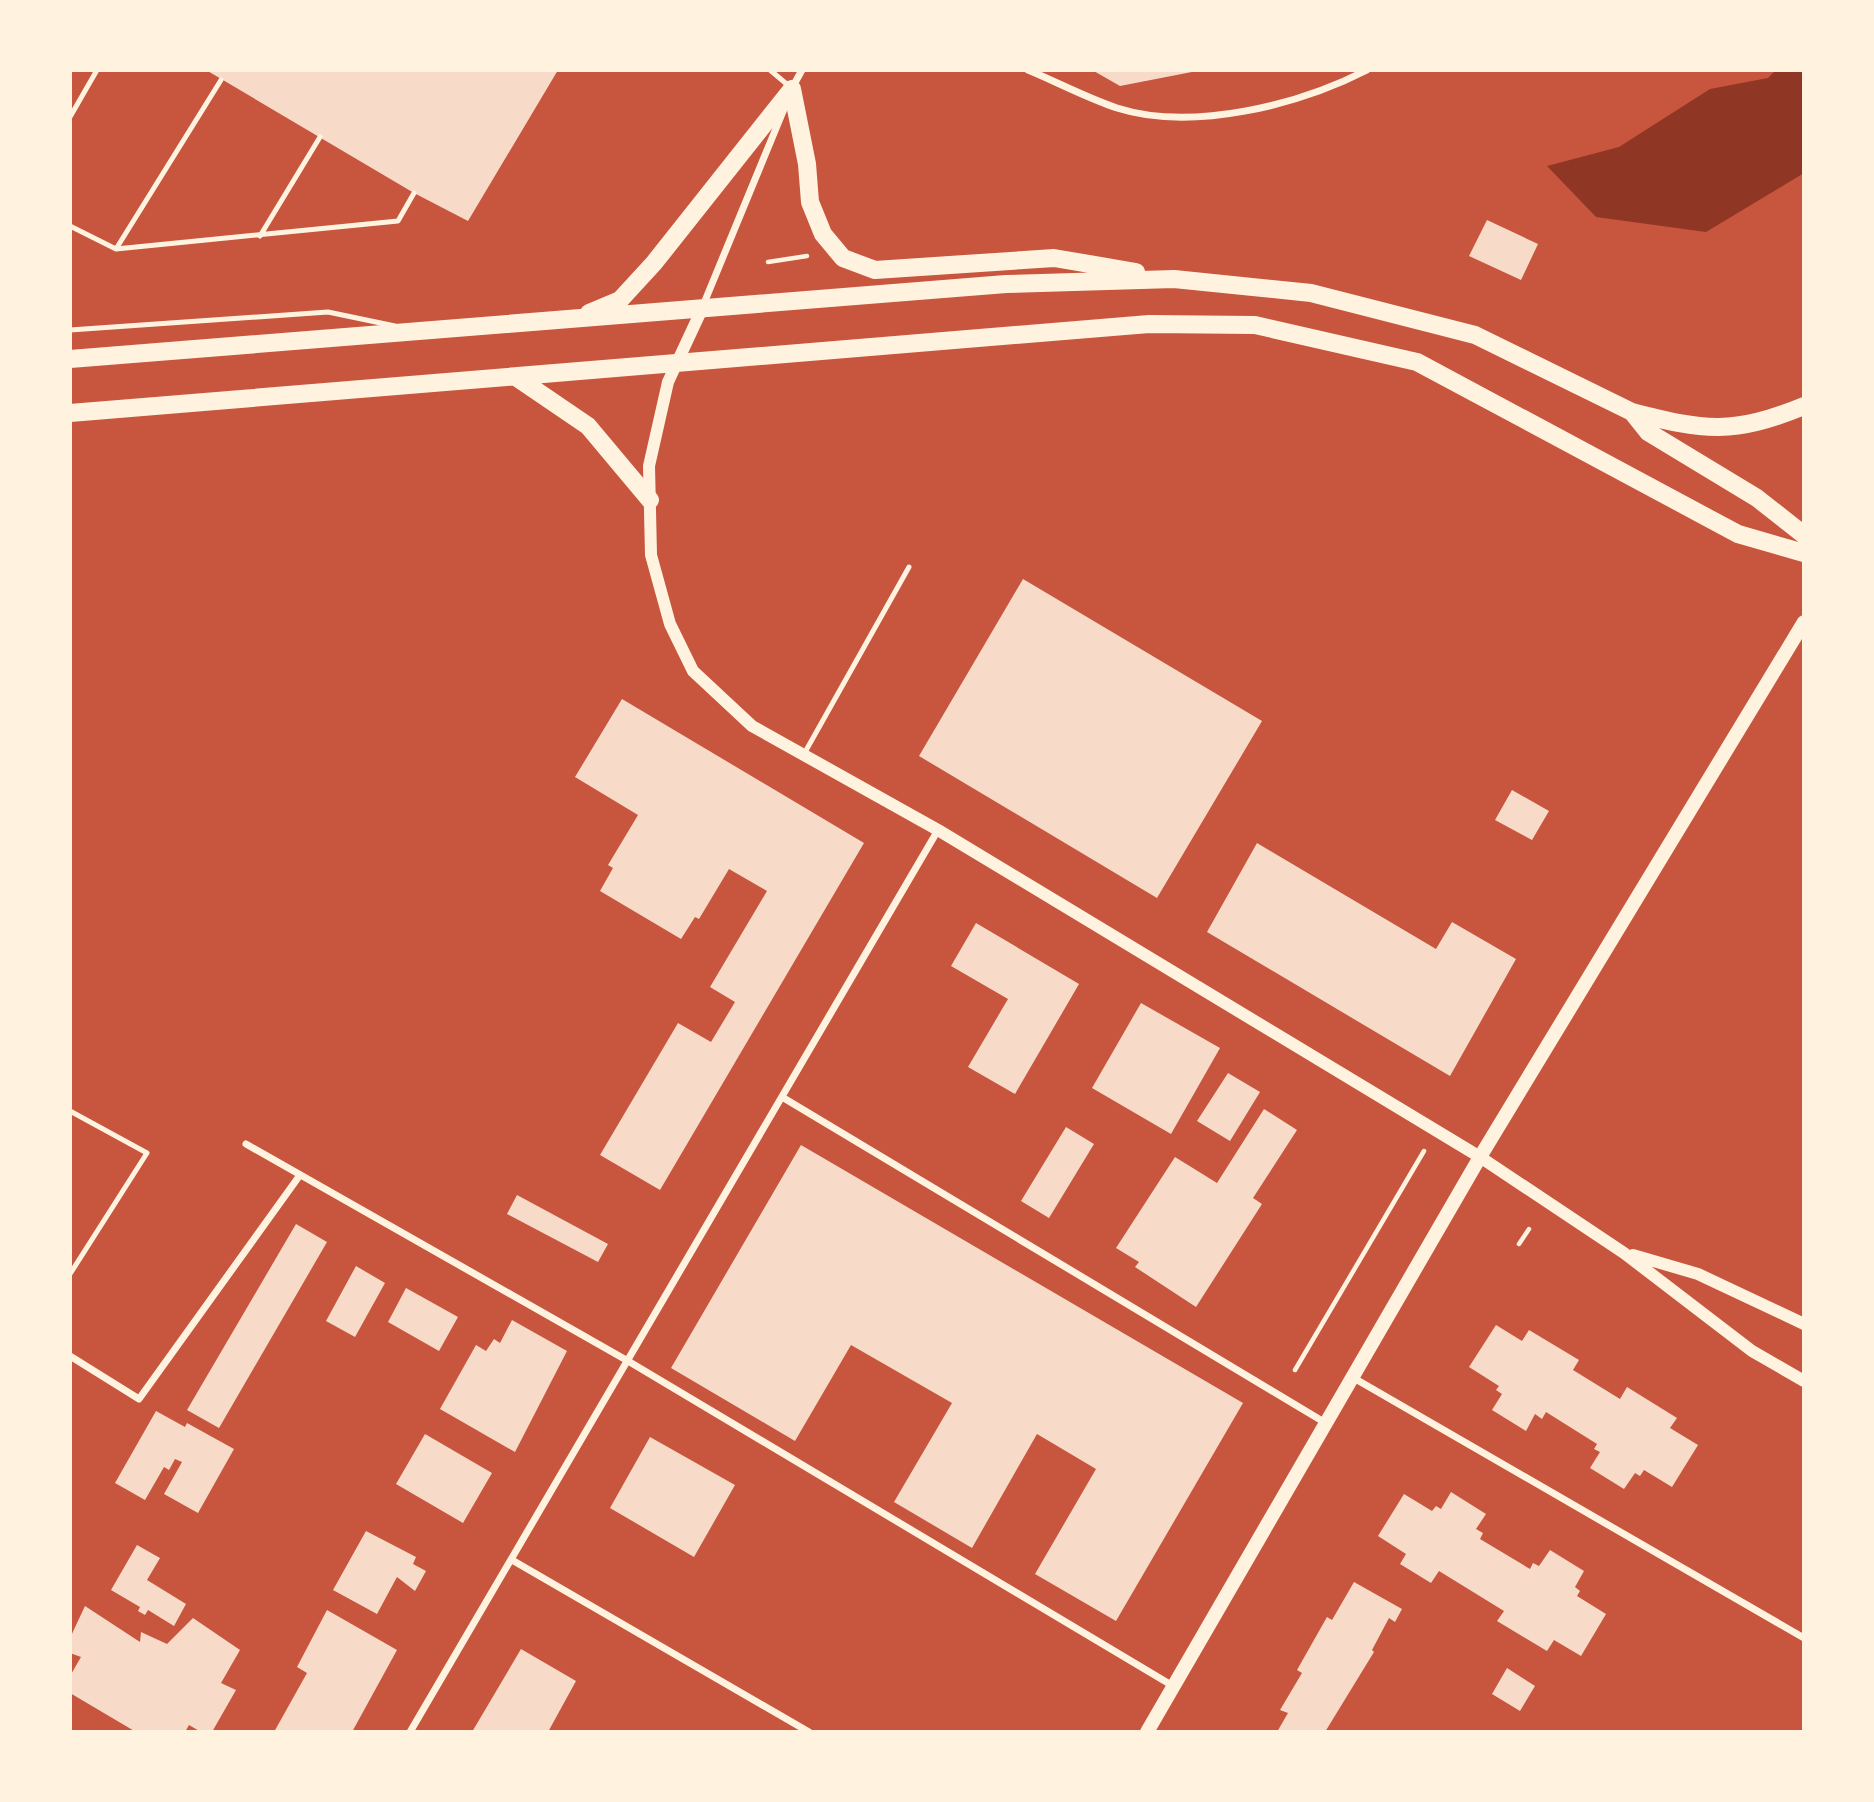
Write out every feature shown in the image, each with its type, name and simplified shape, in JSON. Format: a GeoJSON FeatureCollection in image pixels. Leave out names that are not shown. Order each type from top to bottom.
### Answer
{"type":"FeatureCollection","features":[{"type":"Feature","properties":{"kind":"main road"},"geometry":{"type":"LineString","coordinates":[[792,89],[807,164],[810,202],[823,234],[843,258],[875,270],[1054,258],[1174,279],[1311,293],[1475,335],[1632,412],[1693,428],[1727,427],[1767,421],[1804,406]]}},
{"type":"Feature","properties":{"kind":"main road"},"geometry":{"type":"LineString","coordinates":[[576,318],[620,300],[792,89]]}},
{"type":"Feature","properties":{"kind":"main road"},"geometry":{"type":"LineString","coordinates":[[70,359],[1006,284],[1174,279]]}},
{"type":"Feature","properties":{"kind":"main road"},"geometry":{"type":"LineString","coordinates":[[70,413],[1149,324],[1255,325],[1417,362],[1738,534],[1804,553]]}},
{"type":"Feature","properties":{"kind":"main road"},"geometry":{"type":"LineString","coordinates":[[516,377],[588,426],[650,500]]}},
{"type":"Feature","properties":{"kind":"main road"},"geometry":{"type":"LineString","coordinates":[[1632,412],[1648,432],[1757,498],[1804,536]]}},
{"type":"Feature","properties":{"kind":"main road"},"geometry":{"type":"LineString","coordinates":[[1147,1732],[1324,1422],[1480,1157],[1804,622]]}},
{"type":"Feature","properties":{"kind":"street"},"geometry":{"type":"LineString","coordinates":[[802,70],[702,309],[668,382],[649,466],[651,555],[670,624],[693,671],[752,726],[803,757],[938,830],[1480,1157],[1624,1253],[1752,1350],[1804,1381]]}},
{"type":"Feature","properties":{"kind":"street"},"geometry":{"type":"LineString","coordinates":[[1028,70],[1118,108],[1173,118],[1260,109],[1367,70]]}},
{"type":"Feature","properties":{"kind":"street"},"geometry":{"type":"LineString","coordinates":[[410,1732],[938,830]]}},
{"type":"Feature","properties":{"kind":"street"},"geometry":{"type":"LineString","coordinates":[[782,1097],[1324,1422]]}},
{"type":"Feature","properties":{"kind":"street"},"geometry":{"type":"LineString","coordinates":[[246,1144],[628,1361],[1173,1686]]}},
{"type":"Feature","properties":{"kind":"street"},"geometry":{"type":"LineString","coordinates":[[70,1356],[139,1399],[300,1175]]}},
{"type":"Feature","properties":{"kind":"street"},"geometry":{"type":"LineString","coordinates":[[1624,1253],[1698,1274],[1804,1324]]}},
{"type":"Feature","properties":{"kind":"street"},"geometry":{"type":"LineString","coordinates":[[1352,1377],[1804,1638]]}},
{"type":"Feature","properties":{"kind":"street"},"geometry":{"type":"LineString","coordinates":[[512,1560],[808,1732]]}},
{"type":"Feature","properties":{"kind":"lane"},"geometry":{"type":"LineString","coordinates":[[70,117],[97,70]]}},
{"type":"Feature","properties":{"kind":"lane"},"geometry":{"type":"LineString","coordinates":[[770,70],[792,89]]}},
{"type":"Feature","properties":{"kind":"lane"},"geometry":{"type":"LineString","coordinates":[[116,249],[222,80]]}},
{"type":"Feature","properties":{"kind":"lane"},"geometry":{"type":"LineString","coordinates":[[260,236],[320,137]]}},
{"type":"Feature","properties":{"kind":"lane"},"geometry":{"type":"LineString","coordinates":[[70,226],[116,249],[260,236],[398,221],[414,193]]}},
{"type":"Feature","properties":{"kind":"lane"},"geometry":{"type":"LineString","coordinates":[[70,330],[328,312],[422,331]]}},
{"type":"Feature","properties":{"kind":"lane"},"geometry":{"type":"LineString","coordinates":[[803,757],[909,568]]}},
{"type":"Feature","properties":{"kind":"lane"},"geometry":{"type":"LineString","coordinates":[[70,1111],[147,1153],[70,1274]]}},
{"type":"Feature","properties":{"kind":"path"},"geometry":{"type":"LineString","coordinates":[[768,262],[794,260],[793,269]]}},
{"type":"Feature","properties":{"kind":"path"},"geometry":{"type":"LineString","coordinates":[[1295,1370],[1435,1131]]}},
{"type":"Feature","properties":{"kind":"path"},"geometry":{"type":"LineString","coordinates":[[1519,1244],[1529,1229]]}},
{"type":"Feature","properties":{"kind":"shaded area"},"geometry":{"type":"Polygon","coordinates":[[[1776,70],[1804,70],[1804,173],[1706,232],[1596,217],[1547,166],[1619,147],[1710,89],[1768,78],[1776,70]]]}},
{"type":"Feature","properties":{"kind":"building"},"geometry":{"type":"Polygon","coordinates":[[[206,70],[558,70],[468,221],[414,193],[206,70]]]}},
{"type":"Feature","properties":{"kind":"building"},"geometry":{"type":"Polygon","coordinates":[[[1092,70],[1197,70],[1197,71],[1120,86],[1092,70]]]}},
{"type":"Feature","properties":{"kind":"building"},"geometry":{"type":"Polygon","coordinates":[[[1487,220],[1538,244],[1521,280],[1469,256],[1487,220]]]}},
{"type":"Feature","properties":{"kind":"building"},"geometry":{"type":"Polygon","coordinates":[[[1023,579],[1262,721],[1157,898],[919,756],[1023,579]]]}},
{"type":"Feature","properties":{"kind":"building"},"geometry":{"type":"Polygon","coordinates":[[[622,699],[864,843],[660,1190],[600,1155],[678,1023],[711,1042],[735,1002],[710,987],[767,891],[729,869],[699,919],[695,917],[681,939],[600,891],[613,868],[608,865],[638,815],[575,777],[622,699]]]}},
{"type":"Feature","properties":{"kind":"building"},"geometry":{"type":"Polygon","coordinates":[[[1512,790],[1549,811],[1532,840],[1495,820],[1512,790]]]}},
{"type":"Feature","properties":{"kind":"building"},"geometry":{"type":"Polygon","coordinates":[[[1257,843],[1436,949],[1452,922],[1516,959],[1450,1076],[1207,932],[1257,843]]]}},
{"type":"Feature","properties":{"kind":"building"},"geometry":{"type":"Polygon","coordinates":[[[976,923],[1079,984],[1015,1094],[968,1067],[1008,999],[951,966],[976,923]]]}},
{"type":"Feature","properties":{"kind":"building"},"geometry":{"type":"Polygon","coordinates":[[[1141,1003],[1220,1048],[1171,1134],[1092,1088],[1141,1003]]]}},
{"type":"Feature","properties":{"kind":"building"},"geometry":{"type":"Polygon","coordinates":[[[1228,1073],[1260,1092],[1230,1141],[1197,1121],[1228,1073]]]}},
{"type":"Feature","properties":{"kind":"building"},"geometry":{"type":"Polygon","coordinates":[[[1264,1109],[1297,1130],[1253,1198],[1262,1204],[1196,1307],[1135,1267],[1139,1262],[1116,1248],[1175,1157],[1217,1183],[1264,1109]]]}},
{"type":"Feature","properties":{"kind":"building"},"geometry":{"type":"Polygon","coordinates":[[[1066,1127],[1094,1144],[1049,1218],[1021,1201],[1066,1127]]]}},
{"type":"Feature","properties":{"kind":"building"},"geometry":{"type":"Polygon","coordinates":[[[801,1145],[1243,1403],[1116,1621],[1035,1574],[1096,1469],[1037,1434],[972,1548],[894,1502],[952,1403],[851,1345],[795,1441],[671,1368],[801,1145]]]}},
{"type":"Feature","properties":{"kind":"building"},"geometry":{"type":"Polygon","coordinates":[[[517,1195],[608,1244],[598,1262],[507,1214],[517,1195]]]}},
{"type":"Feature","properties":{"kind":"building"},"geometry":{"type":"Polygon","coordinates":[[[296,1224],[327,1242],[219,1428],[187,1410],[296,1224]]]}},
{"type":"Feature","properties":{"kind":"building"},"geometry":{"type":"Polygon","coordinates":[[[356,1266],[385,1283],[355,1337],[326,1321],[356,1266]]]}},
{"type":"Feature","properties":{"kind":"building"},"geometry":{"type":"Polygon","coordinates":[[[406,1288],[458,1317],[439,1351],[388,1322],[406,1288]]]}},
{"type":"Feature","properties":{"kind":"building"},"geometry":{"type":"Polygon","coordinates":[[[512,1320],[567,1351],[515,1452],[440,1409],[476,1345],[486,1351],[494,1339],[500,1343],[512,1320]]]}},
{"type":"Feature","properties":{"kind":"building"},"geometry":{"type":"Polygon","coordinates":[[[1496,1325],[1522,1341],[1529,1330],[1579,1360],[1573,1370],[1620,1399],[1627,1387],[1677,1418],[1670,1428],[1698,1445],[1672,1487],[1644,1470],[1640,1476],[1635,1473],[1624,1489],[1590,1468],[1600,1452],[1594,1449],[1597,1444],[1546,1412],[1542,1419],[1535,1414],[1526,1431],[1492,1410],[1502,1394],[1496,1390],[1499,1386],[1469,1367],[1496,1325]]]}},
{"type":"Feature","properties":{"kind":"building"},"geometry":{"type":"Polygon","coordinates":[[[156,1411],[185,1427],[187,1423],[234,1449],[198,1513],[164,1494],[182,1462],[175,1459],[169,1470],[164,1467],[145,1500],[115,1483],[156,1411]]]}},
{"type":"Feature","properties":{"kind":"building"},"geometry":{"type":"Polygon","coordinates":[[[425,1434],[492,1473],[463,1523],[396,1484],[425,1434]]]}},
{"type":"Feature","properties":{"kind":"building"},"geometry":{"type":"Polygon","coordinates":[[[650,1437],[735,1485],[694,1557],[610,1508],[650,1437]]]}},
{"type":"Feature","properties":{"kind":"building"},"geometry":{"type":"Polygon","coordinates":[[[1451,1492],[1486,1514],[1476,1529],[1483,1533],[1480,1539],[1530,1569],[1533,1563],[1539,1566],[1550,1550],[1584,1571],[1575,1587],[1580,1591],[1577,1596],[1606,1614],[1581,1656],[1554,1640],[1547,1651],[1497,1621],[1504,1611],[1439,1571],[1431,1583],[1400,1564],[1406,1554],[1378,1536],[1404,1494],[1432,1511],[1436,1506],[1441,1509],[1451,1492]]]}},
{"type":"Feature","properties":{"kind":"building"},"geometry":{"type":"Polygon","coordinates":[[[366,1531],[416,1557],[413,1564],[426,1571],[415,1591],[397,1577],[377,1614],[333,1590],[366,1531]]]}},
{"type":"Feature","properties":{"kind":"building"},"geometry":{"type":"Polygon","coordinates":[[[137,1545],[160,1558],[147,1580],[186,1604],[174,1626],[148,1610],[145,1615],[138,1611],[140,1607],[111,1590],[137,1545]]]}},
{"type":"Feature","properties":{"kind":"building"},"geometry":{"type":"Polygon","coordinates":[[[1354,1582],[1402,1609],[1395,1622],[1389,1618],[1372,1650],[1374,1652],[1325,1732],[1277,1732],[1288,1713],[1280,1710],[1302,1673],[1297,1670],[1327,1617],[1332,1620],[1354,1582]]]}},
{"type":"Feature","properties":{"kind":"building"},"geometry":{"type":"Polygon","coordinates":[[[85,1606],[140,1642],[141,1632],[167,1644],[193,1618],[240,1650],[221,1683],[236,1690],[212,1732],[201,1732],[189,1725],[185,1732],[136,1732],[70,1693],[70,1676],[81,1657],[70,1653],[70,1638],[85,1606]]]}},
{"type":"Feature","properties":{"kind":"building"},"geometry":{"type":"Polygon","coordinates":[[[327,1610],[397,1650],[352,1732],[274,1732],[307,1673],[297,1667],[327,1610]]]}},
{"type":"Feature","properties":{"kind":"building"},"geometry":{"type":"Polygon","coordinates":[[[521,1649],[576,1681],[548,1732],[472,1732],[521,1649]]]}},
{"type":"Feature","properties":{"kind":"building"},"geometry":{"type":"Polygon","coordinates":[[[1507,1668],[1535,1686],[1520,1711],[1492,1694],[1507,1668]]]}}]}
